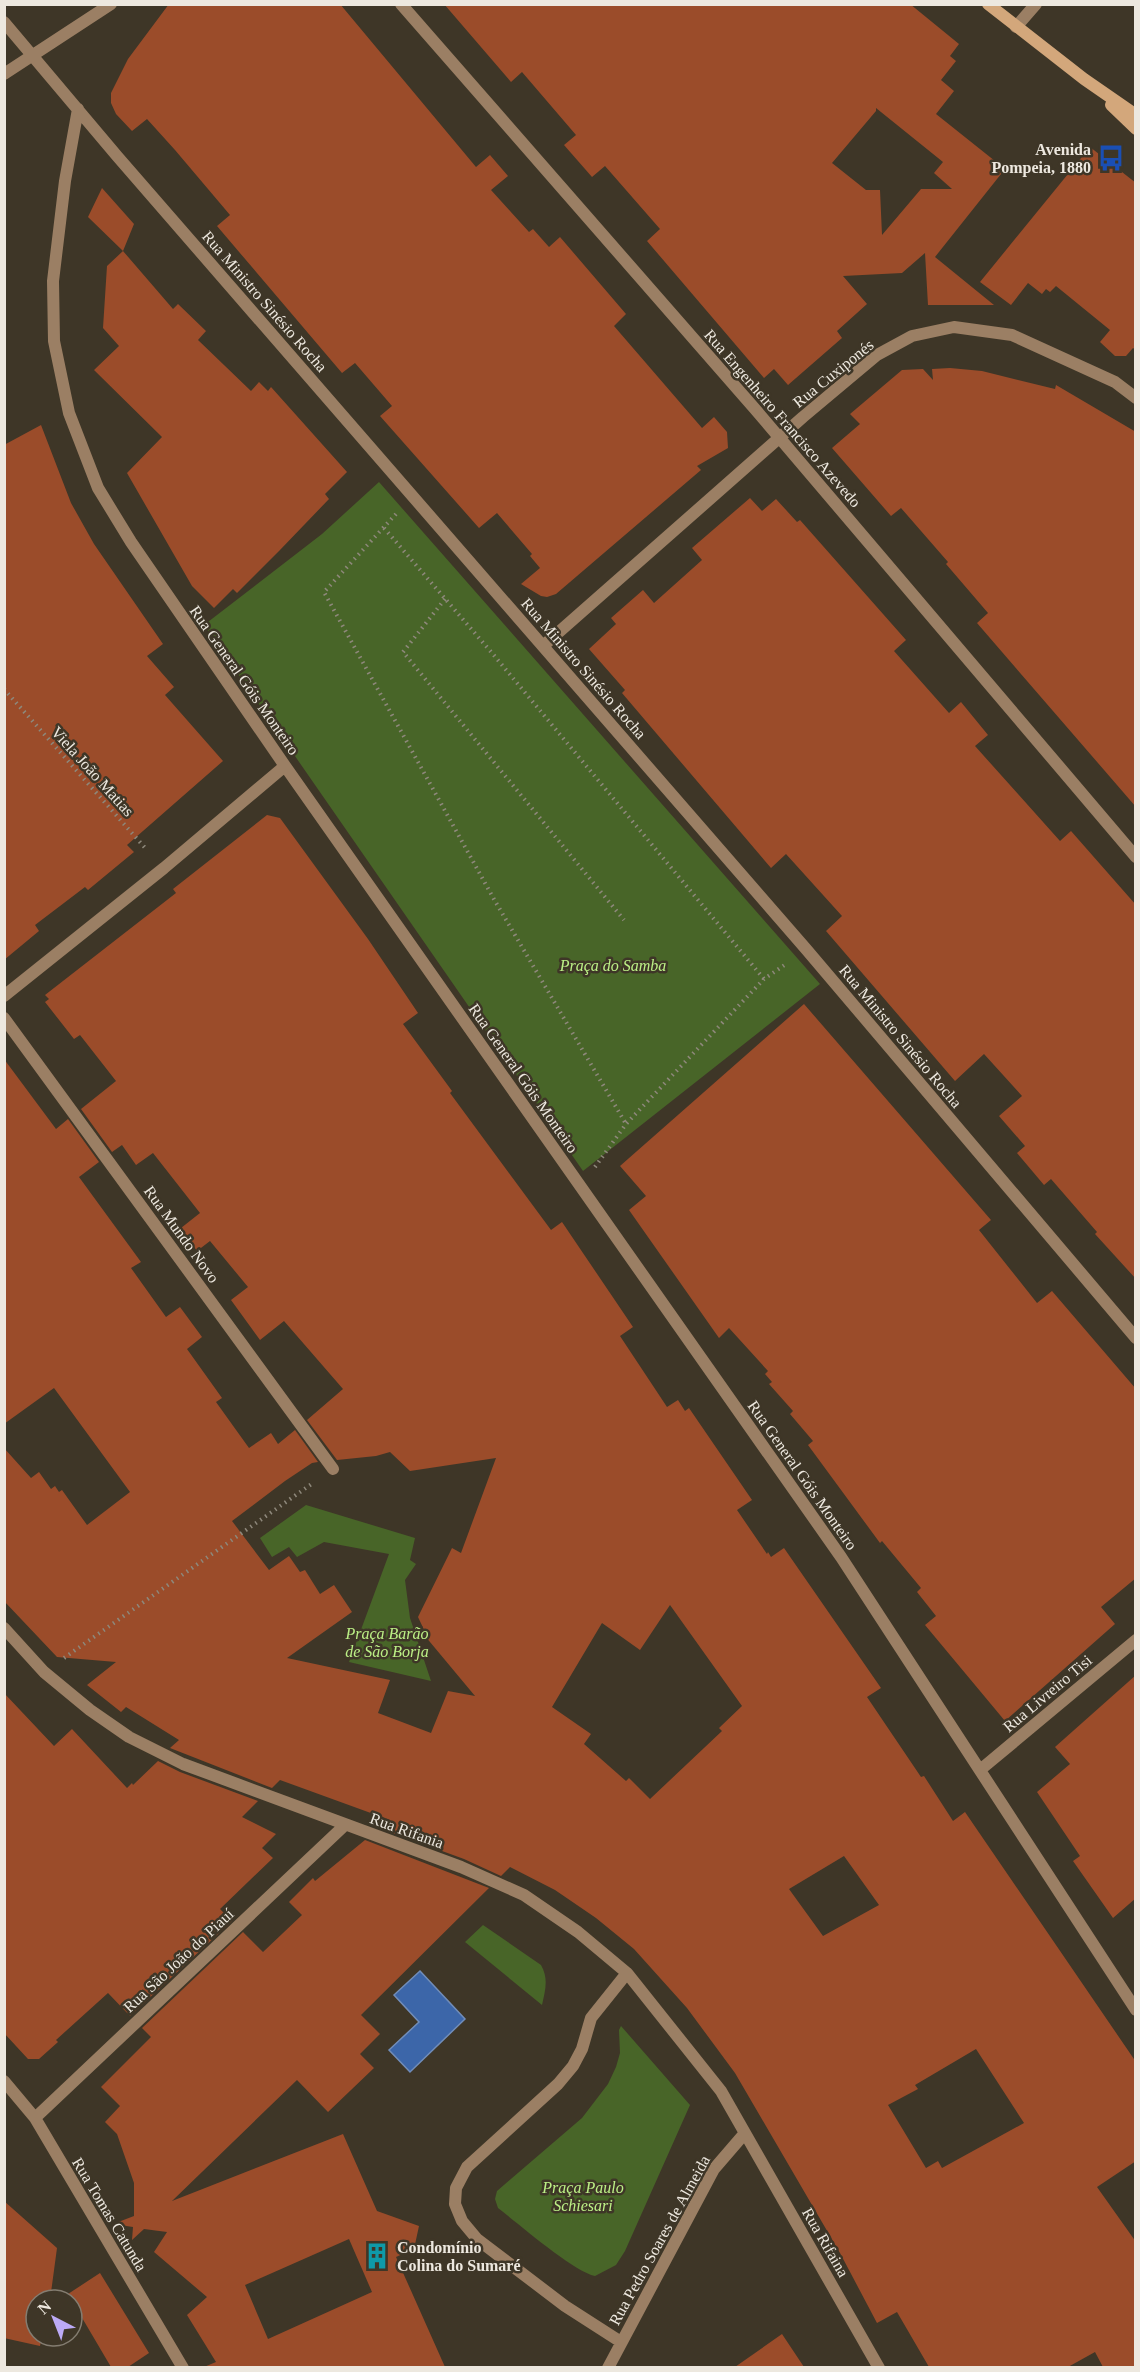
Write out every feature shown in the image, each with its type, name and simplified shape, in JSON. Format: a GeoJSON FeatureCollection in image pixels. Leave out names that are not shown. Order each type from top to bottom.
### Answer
{"type":"FeatureCollection","features":[{"type":"Feature","properties":{"kind":"main road"},"geometry":{"type":"LineString","coordinates":[[987,4],[1084,79],[1136,115]]}},
{"type":"Feature","properties":{"kind":"main road"},"geometry":{"type":"LineString","coordinates":[[1084,79],[1136,129]]}},
{"type":"Feature","properties":{"kind":"street"},"geometry":{"type":"LineString","coordinates":[[4,74],[111,4]]}},
{"type":"Feature","properties":{"kind":"street","name":"Rua Engenheiro Francisco Azevedo"},"geometry":{"type":"LineString","coordinates":[[401,4],[780,439],[1136,857]]}},
{"type":"Feature","properties":{"kind":"street"},"geometry":{"type":"LineString","coordinates":[[1016,27],[1036,4]]}},
{"type":"Feature","properties":{"kind":"street","name":"Rua Ministro Sinésio Rocha"},"geometry":{"type":"LineString","coordinates":[[4,22],[806,949],[1136,1338]]}},
{"type":"Feature","properties":{"kind":"street","name":"Rua General Góis Monteiro"},"geometry":{"type":"LineString","coordinates":[[78,109],[65,181],[53,281],[54,341],[69,413],[98,488],[144,561],[285,766],[841,1557],[1136,2010]]}},
{"type":"Feature","properties":{"kind":"street","name":"Rua Cuxiponés"},"geometry":{"type":"LineString","coordinates":[[543,646],[877,355],[912,336],[954,327],[1012,335],[1114,382],[1136,398]]}},
{"type":"Feature","properties":{"kind":"street"},"geometry":{"type":"LineString","coordinates":[[4,996],[164,868],[285,766]]}},
{"type":"Feature","properties":{"kind":"street","name":"Rua Mundo Novo"},"geometry":{"type":"LineString","coordinates":[[4,1018],[333,1469]]}},
{"type":"Feature","properties":{"kind":"street","name":"Rua Rifania"},"geometry":{"type":"LineString","coordinates":[[4,1628],[44,1672],[90,1710],[138,1741],[183,1764],[461,1867],[524,1895],[578,1932],[627,1973],[721,2091],[745,2133]]}},
{"type":"Feature","properties":{"kind":"street","name":"Rua Livreiro Tisi"},"geometry":{"type":"LineString","coordinates":[[980,1770],[1136,1640]]}},
{"type":"Feature","properties":{"kind":"street","name":"Rua São João do Piauí"},"geometry":{"type":"LineString","coordinates":[[34,2118],[345,1825]]}},
{"type":"Feature","properties":{"kind":"street"},"geometry":{"type":"LineString","coordinates":[[621,2342],[566,2306],[477,2239],[462,2221],[455,2204],[456,2188],[467,2167],[558,2084],[573,2066],[582,2049],[591,2018],[627,1973]]}},
{"type":"Feature","properties":{"kind":"street","name":"Rua Tomas Catunda"},"geometry":{"type":"LineString","coordinates":[[4,2081],[34,2118],[183,2367]]}},
{"type":"Feature","properties":{"kind":"street","name":"Rua Pedro Soares de Almeida"},"geometry":{"type":"LineString","coordinates":[[608,2367],[714,2169],[745,2133]]}},
{"type":"Feature","properties":{"kind":"street","name":"Rua Rifaina"},"geometry":{"type":"LineString","coordinates":[[745,2133],[879,2367]]}},
{"type":"Feature","properties":{"kind":"path"},"geometry":{"type":"LineString","coordinates":[[412,495],[324,592],[495,901],[626,1124]]}},
{"type":"Feature","properties":{"kind":"path"},"geometry":{"type":"LineString","coordinates":[[384,528],[764,979]]}},
{"type":"Feature","properties":{"kind":"path"},"geometry":{"type":"LineString","coordinates":[[445,599],[403,652],[624,920]]}},
{"type":"Feature","properties":{"kind":"path","name":"Viela João Matias"},"geometry":{"type":"LineString","coordinates":[[4,689],[164,868]]}},
{"type":"Feature","properties":{"kind":"path"},"geometry":{"type":"LineString","coordinates":[[581,1187],[626,1124],[764,979],[806,949]]}},
{"type":"Feature","properties":{"kind":"path"},"geometry":{"type":"LineString","coordinates":[[44,1672],[333,1469]]}},
{"type":"Feature","properties":{"kind":"green space","name":"Praça do Samba"},"geometry":{"type":"Polygon","coordinates":[[[379,482],[820,984],[583,1171],[204,625],[322,534],[379,482]]]}},
{"type":"Feature","properties":{"kind":"green space","name":"Praça Barão de São Borja"},"geometry":{"type":"Polygon","coordinates":[[[306,1505],[415,1538],[410,1560],[416,1564],[405,1580],[410,1618],[431,1681],[349,1662],[389,1554],[324,1542],[297,1557],[289,1547],[272,1557],[260,1538],[306,1505]]]}},
{"type":"Feature","properties":{"kind":"green space"},"geometry":{"type":"Polygon","coordinates":[[[483,1925],[541,1965],[546,1980],[542,2005],[465,1942],[483,1925]]]}},
{"type":"Feature","properties":{"kind":"green space","name":"Praça Paulo Schiesari"},"geometry":{"type":"Polygon","coordinates":[[[621,2026],[690,2105],[625,2251],[616,2265],[595,2276],[574,2266],[546,2246],[498,2208],[495,2199],[497,2191],[582,2118],[608,2084],[620,2053],[619,2030],[621,2026]]]}},
{"type":"Feature","properties":{"kind":"water"},"geometry":{"type":"Polygon","coordinates":[[[420,1971],[465,2019],[410,2072],[389,2050],[419,2022],[394,1995],[420,1971]]]}},
{"type":"Feature","properties":{"kind":"building"},"geometry":{"type":"Polygon","coordinates":[[[169,4],[340,4],[476,167],[490,155],[508,176],[491,190],[529,232],[533,229],[549,247],[560,237],[626,314],[614,326],[702,428],[714,417],[727,432],[728,448],[697,466],[701,470],[556,594],[541,596],[521,584],[540,568],[530,556],[532,554],[497,513],[479,528],[380,416],[392,406],[355,363],[342,373],[217,226],[230,215],[175,150],[147,119],[132,131],[116,114],[111,103],[111,93],[128,59],[169,4]]]}},
{"type":"Feature","properties":{"kind":"building"},"geometry":{"type":"Polygon","coordinates":[[[444,4],[910,4],[959,44],[950,56],[956,61],[941,80],[954,91],[936,114],[1005,169],[935,257],[994,305],[928,305],[925,253],[902,273],[843,276],[867,304],[837,331],[842,338],[788,385],[774,369],[764,378],[647,241],[660,229],[605,166],[592,177],[564,145],[576,135],[522,72],[511,82],[444,4]],[[876,108],[876,111],[832,163],[866,190],[880,190],[882,235],[921,189],[952,189],[934,173],[943,162],[876,108]]]}},
{"type":"Feature","properties":{"kind":"building"},"geometry":{"type":"Polygon","coordinates":[[[1090,147],[1136,183],[1136,350],[1133,348],[1126,356],[1115,356],[1100,342],[1110,330],[1056,286],[1050,292],[1046,289],[1042,294],[1028,283],[1011,305],[980,282],[1090,147]]]}},
{"type":"Feature","properties":{"kind":"building"},"geometry":{"type":"Polygon","coordinates":[[[102,188],[134,224],[123,251],[88,217],[102,188]]]}},
{"type":"Feature","properties":{"kind":"building"},"geometry":{"type":"Polygon","coordinates":[[[123,251],[173,309],[178,304],[206,331],[198,340],[251,391],[259,382],[268,391],[271,387],[347,472],[325,494],[329,499],[280,550],[237,593],[233,589],[214,608],[192,586],[127,473],[162,437],[94,370],[119,346],[103,328],[107,266],[123,251]]]}},
{"type":"Feature","properties":{"kind":"building"},"geometry":{"type":"Polygon","coordinates":[[[923,369],[933,380],[932,369],[982,371],[1055,389],[1056,385],[1136,432],[1136,807],[977,623],[988,613],[946,564],[948,562],[901,508],[891,516],[832,448],[860,424],[850,414],[902,370],[923,369]]]}},
{"type":"Feature","properties":{"kind":"building"},"geometry":{"type":"Polygon","coordinates":[[[41,425],[71,503],[94,544],[163,644],[147,656],[174,687],[165,695],[223,761],[127,845],[134,852],[88,890],[85,887],[35,925],[39,931],[4,960],[4,445],[41,425]]]}},
{"type":"Feature","properties":{"kind":"building"},"geometry":{"type":"Polygon","coordinates":[[[750,498],[762,511],[776,499],[797,522],[800,520],[906,640],[894,651],[949,713],[961,702],[988,735],[975,746],[1060,841],[1071,831],[1136,905],[1136,1279],[1095,1234],[1097,1232],[1051,1179],[1044,1185],[1017,1153],[1025,1146],[999,1116],[1022,1096],[984,1054],[955,1081],[826,931],[842,916],[786,854],[771,868],[622,693],[625,690],[589,649],[616,624],[611,618],[643,590],[654,603],[702,560],[692,548],[750,498]]]}},
{"type":"Feature","properties":{"kind":"building"},"geometry":{"type":"Polygon","coordinates":[[[267,815],[280,818],[368,939],[418,1013],[403,1024],[452,1091],[450,1093],[551,1230],[562,1222],[633,1327],[620,1336],[667,1407],[678,1400],[685,1411],[689,1408],[752,1500],[737,1510],[767,1554],[768,1552],[771,1557],[784,1548],[881,1688],[867,1697],[921,1777],[924,1776],[953,1821],[965,1812],[1136,2062],[1136,2161],[1097,2187],[1136,2242],[1136,2367],[1103,2367],[1095,2352],[1068,2367],[929,2367],[897,2312],[877,2323],[840,2253],[735,2073],[687,2008],[634,1949],[596,1918],[555,1890],[510,1867],[501,1876],[464,1859],[379,1828],[390,1820],[280,1780],[272,1788],[170,1748],[179,1740],[126,1707],[121,1712],[87,1685],[116,1662],[57,1657],[4,1601],[4,1448],[31,1478],[39,1472],[51,1489],[55,1486],[59,1492],[62,1490],[87,1525],[130,1492],[54,1388],[4,1424],[4,1059],[56,1129],[68,1119],[99,1162],[79,1177],[141,1262],[131,1268],[166,1317],[180,1307],[202,1337],[187,1349],[222,1398],[216,1402],[249,1448],[271,1433],[278,1444],[295,1430],[318,1462],[312,1463],[285,1481],[232,1521],[269,1570],[289,1556],[300,1572],[305,1570],[320,1594],[334,1585],[352,1612],[287,1658],[390,1680],[378,1713],[431,1733],[448,1691],[475,1696],[425,1636],[418,1617],[452,1548],[461,1553],[496,1458],[410,1471],[390,1452],[376,1456],[337,1460],[307,1420],[343,1389],[284,1321],[260,1340],[231,1300],[248,1287],[210,1241],[197,1251],[181,1228],[200,1213],[153,1153],[136,1165],[122,1145],[112,1152],[81,1109],[116,1081],[80,1035],[74,1039],[45,1002],[49,999],[45,995],[176,893],[173,889],[267,815]],[[670,1605],[640,1650],[602,1623],[552,1707],[591,1734],[584,1744],[626,1781],[629,1778],[650,1799],[722,1731],[719,1728],[742,1706],[670,1605]],[[844,1856],[789,1889],[823,1936],[879,1905],[844,1856]],[[976,2049],[915,2085],[918,2089],[888,2105],[926,2168],[938,2161],[942,2168],[1024,2123],[976,2049]]]}},
{"type":"Feature","properties":{"kind":"building"},"geometry":{"type":"Polygon","coordinates":[[[804,1004],[991,1220],[979,1230],[1037,1303],[1052,1291],[1136,1389],[1136,1578],[1101,1607],[1115,1624],[1005,1721],[925,1625],[936,1616],[917,1592],[921,1588],[882,1541],[880,1543],[808,1445],[813,1441],[790,1414],[793,1411],[769,1384],[772,1382],[765,1374],[768,1371],[729,1328],[719,1338],[629,1210],[646,1196],[620,1166],[804,1004]]]}},
{"type":"Feature","properties":{"kind":"building"},"geometry":{"type":"Polygon","coordinates":[[[1136,1675],[1136,1898],[1113,1918],[1073,1861],[1080,1856],[1037,1792],[1070,1764],[1055,1747],[1136,1675]]]}},
{"type":"Feature","properties":{"kind":"building"},"geometry":{"type":"Polygon","coordinates":[[[4,1693],[54,1746],[72,1729],[127,1788],[158,1761],[180,1772],[258,1801],[242,1817],[276,1834],[262,1848],[273,1858],[220,1909],[232,1921],[130,2016],[108,1993],[56,2040],[58,2042],[39,2059],[28,2059],[4,2033],[4,1693]]]}},
{"type":"Feature","properties":{"kind":"building"},"geometry":{"type":"Polygon","coordinates":[[[365,1840],[489,1888],[361,2015],[380,2034],[360,2054],[374,2068],[328,2112],[297,2080],[172,2201],[343,2134],[377,2211],[419,2226],[414,2249],[396,2257],[445,2367],[204,2367],[216,2362],[187,2315],[207,2297],[154,2252],[167,2232],[144,2229],[132,2240],[133,2227],[113,2224],[134,2216],[134,2183],[117,2134],[105,2122],[120,2106],[101,2087],[151,2037],[142,2028],[243,1932],[263,1952],[302,1915],[289,1902],[313,1878],[315,1881],[365,1840]],[[349,2239],[245,2285],[268,2339],[372,2292],[349,2239]]]}},
{"type":"Feature","properties":{"kind":"building"},"geometry":{"type":"Polygon","coordinates":[[[4,2201],[57,2248],[52,2288],[24,2288],[24,2342],[4,2338],[4,2201]]]}},
{"type":"Feature","properties":{"kind":"building"},"geometry":{"type":"Polygon","coordinates":[[[100,2273],[149,2353],[128,2367],[111,2367],[84,2321],[84,2288],[77,2288],[100,2273]]]}},
{"type":"Feature","properties":{"kind":"building"},"geometry":{"type":"Polygon","coordinates":[[[782,2334],[804,2367],[735,2367],[782,2334]]]}},
{"type":"Feature","properties":{"kind":"place","name":"Avenida Pompeia, 1880"},"geometry":{"type":"Point","coordinates":[1111,158]}},
{"type":"Feature","properties":{"kind":"place","name":"Condomínio Colina do Sumaré"},"geometry":{"type":"Point","coordinates":[377,2256]}}]}
